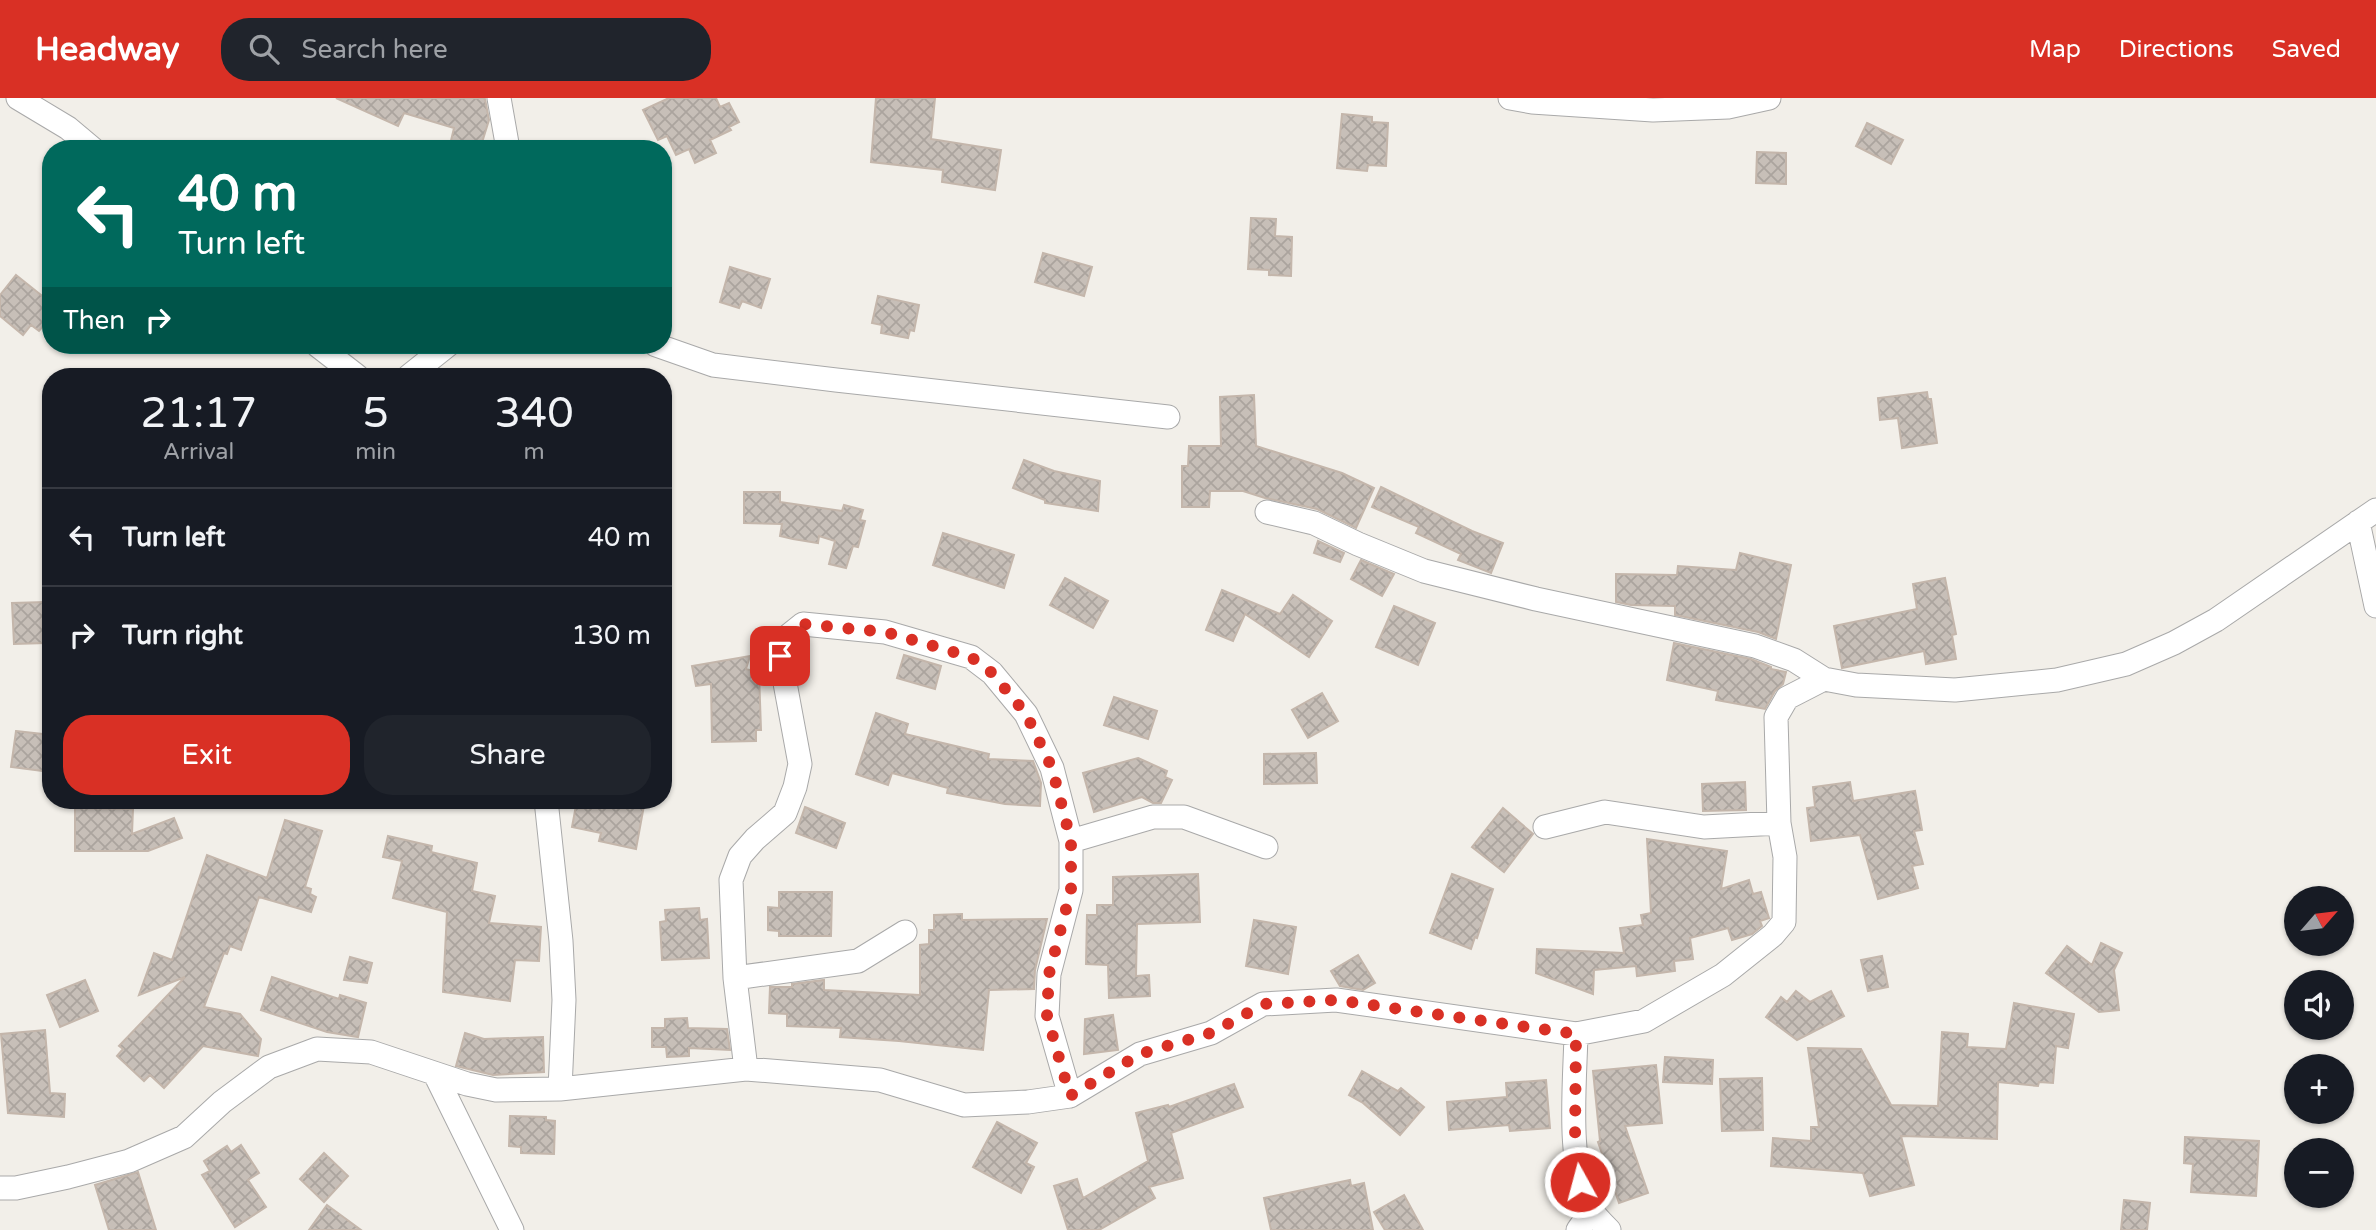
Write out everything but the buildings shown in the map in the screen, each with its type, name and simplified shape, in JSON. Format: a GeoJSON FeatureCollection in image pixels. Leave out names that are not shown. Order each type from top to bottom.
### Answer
{"type":"FeatureCollection","features":[{"type":"Feature","properties":{"kind":"street"},"geometry":{"type":"LineString","coordinates":[[18,98],[68,128],[82,140]]}},
{"type":"Feature","properties":{"kind":"street"},"geometry":{"type":"LineString","coordinates":[[499,98],[506,140]]}},
{"type":"Feature","properties":{"kind":"street"},"geometry":{"type":"LineString","coordinates":[[1510,98],[1532,102],[1653,110],[1728,107],[1769,98]]}},
{"type":"Feature","properties":{"kind":"street"},"geometry":{"type":"LineString","coordinates":[[672,351],[713,365],[1168,417]]}},
{"type":"Feature","properties":{"kind":"street"},"geometry":{"type":"LineString","coordinates":[[329,354],[347,368]]}},
{"type":"Feature","properties":{"kind":"street"},"geometry":{"type":"LineString","coordinates":[[419,368],[437,354]]}},
{"type":"Feature","properties":{"kind":"street"},"geometry":{"type":"LineString","coordinates":[[1267,513],[1314,523],[1424,571],[1755,646],[1794,660],[1824,679],[1856,685],[1955,690],[2057,680],[2126,664],[2174,643],[2216,620],[2367,516],[2376,606]]}},
{"type":"Feature","properties":{"kind":"street"},"geometry":{"type":"LineString","coordinates":[[746,1069],[735,978],[731,880],[740,856],[785,813],[800,764],[780,656],[788,636],[803,624],[885,632],[971,657],[992,673],[1026,714],[1052,768],[1071,841],[1071,890],[1049,974],[1047,1016],[1070,1096]]}},
{"type":"Feature","properties":{"kind":"street"},"geometry":{"type":"LineString","coordinates":[[0,1188],[16,1188],[68,1178],[128,1161],[184,1137],[222,1102],[269,1067],[317,1049],[371,1052],[467,1084],[496,1090],[560,1088],[746,1069],[880,1080],[964,1105],[1028,1102],[1070,1096],[1140,1054],[1211,1033],[1264,1004],[1336,1000],[1576,1034],[1644,1021],[1723,975],[1773,935],[1784,922],[1785,857],[1779,823],[1776,717],[1787,698],[1824,679]]}},
{"type":"Feature","properties":{"kind":"street"},"geometry":{"type":"LineString","coordinates":[[547,809],[561,941],[563,988],[560,1088]]}},
{"type":"Feature","properties":{"kind":"street"},"geometry":{"type":"LineString","coordinates":[[1545,827],[1605,812],[1704,827],[1779,823]]}},
{"type":"Feature","properties":{"kind":"street"},"geometry":{"type":"LineString","coordinates":[[1071,841],[1153,817],[1184,817],[1266,847]]}},
{"type":"Feature","properties":{"kind":"street"},"geometry":{"type":"LineString","coordinates":[[735,978],[858,961],[905,932]]}},
{"type":"Feature","properties":{"kind":"street"},"geometry":{"type":"LineString","coordinates":[[1576,1034],[1575,1140],[1580,1182],[1592,1210],[1609,1230]]}},
{"type":"Feature","properties":{"kind":"street"},"geometry":{"type":"LineString","coordinates":[[435,1074],[512,1230]]}},
{"type":"Feature","properties":{"kind":"street"},"geometry":{"type":"LineString","coordinates":[[1578,1230],[1592,1210]]}},
{"type":"Feature","properties":{"kind":"route"},"geometry":{"type":"LineString","coordinates":[[780,656],[788,636],[803,624],[885,632],[971,657],[992,673],[1026,714],[1052,768],[1071,841],[1071,890],[1049,974],[1047,1016],[1070,1096],[1140,1054],[1211,1033],[1264,1004],[1336,1000],[1576,1034],[1575,1140],[1580,1182]]}}]}
